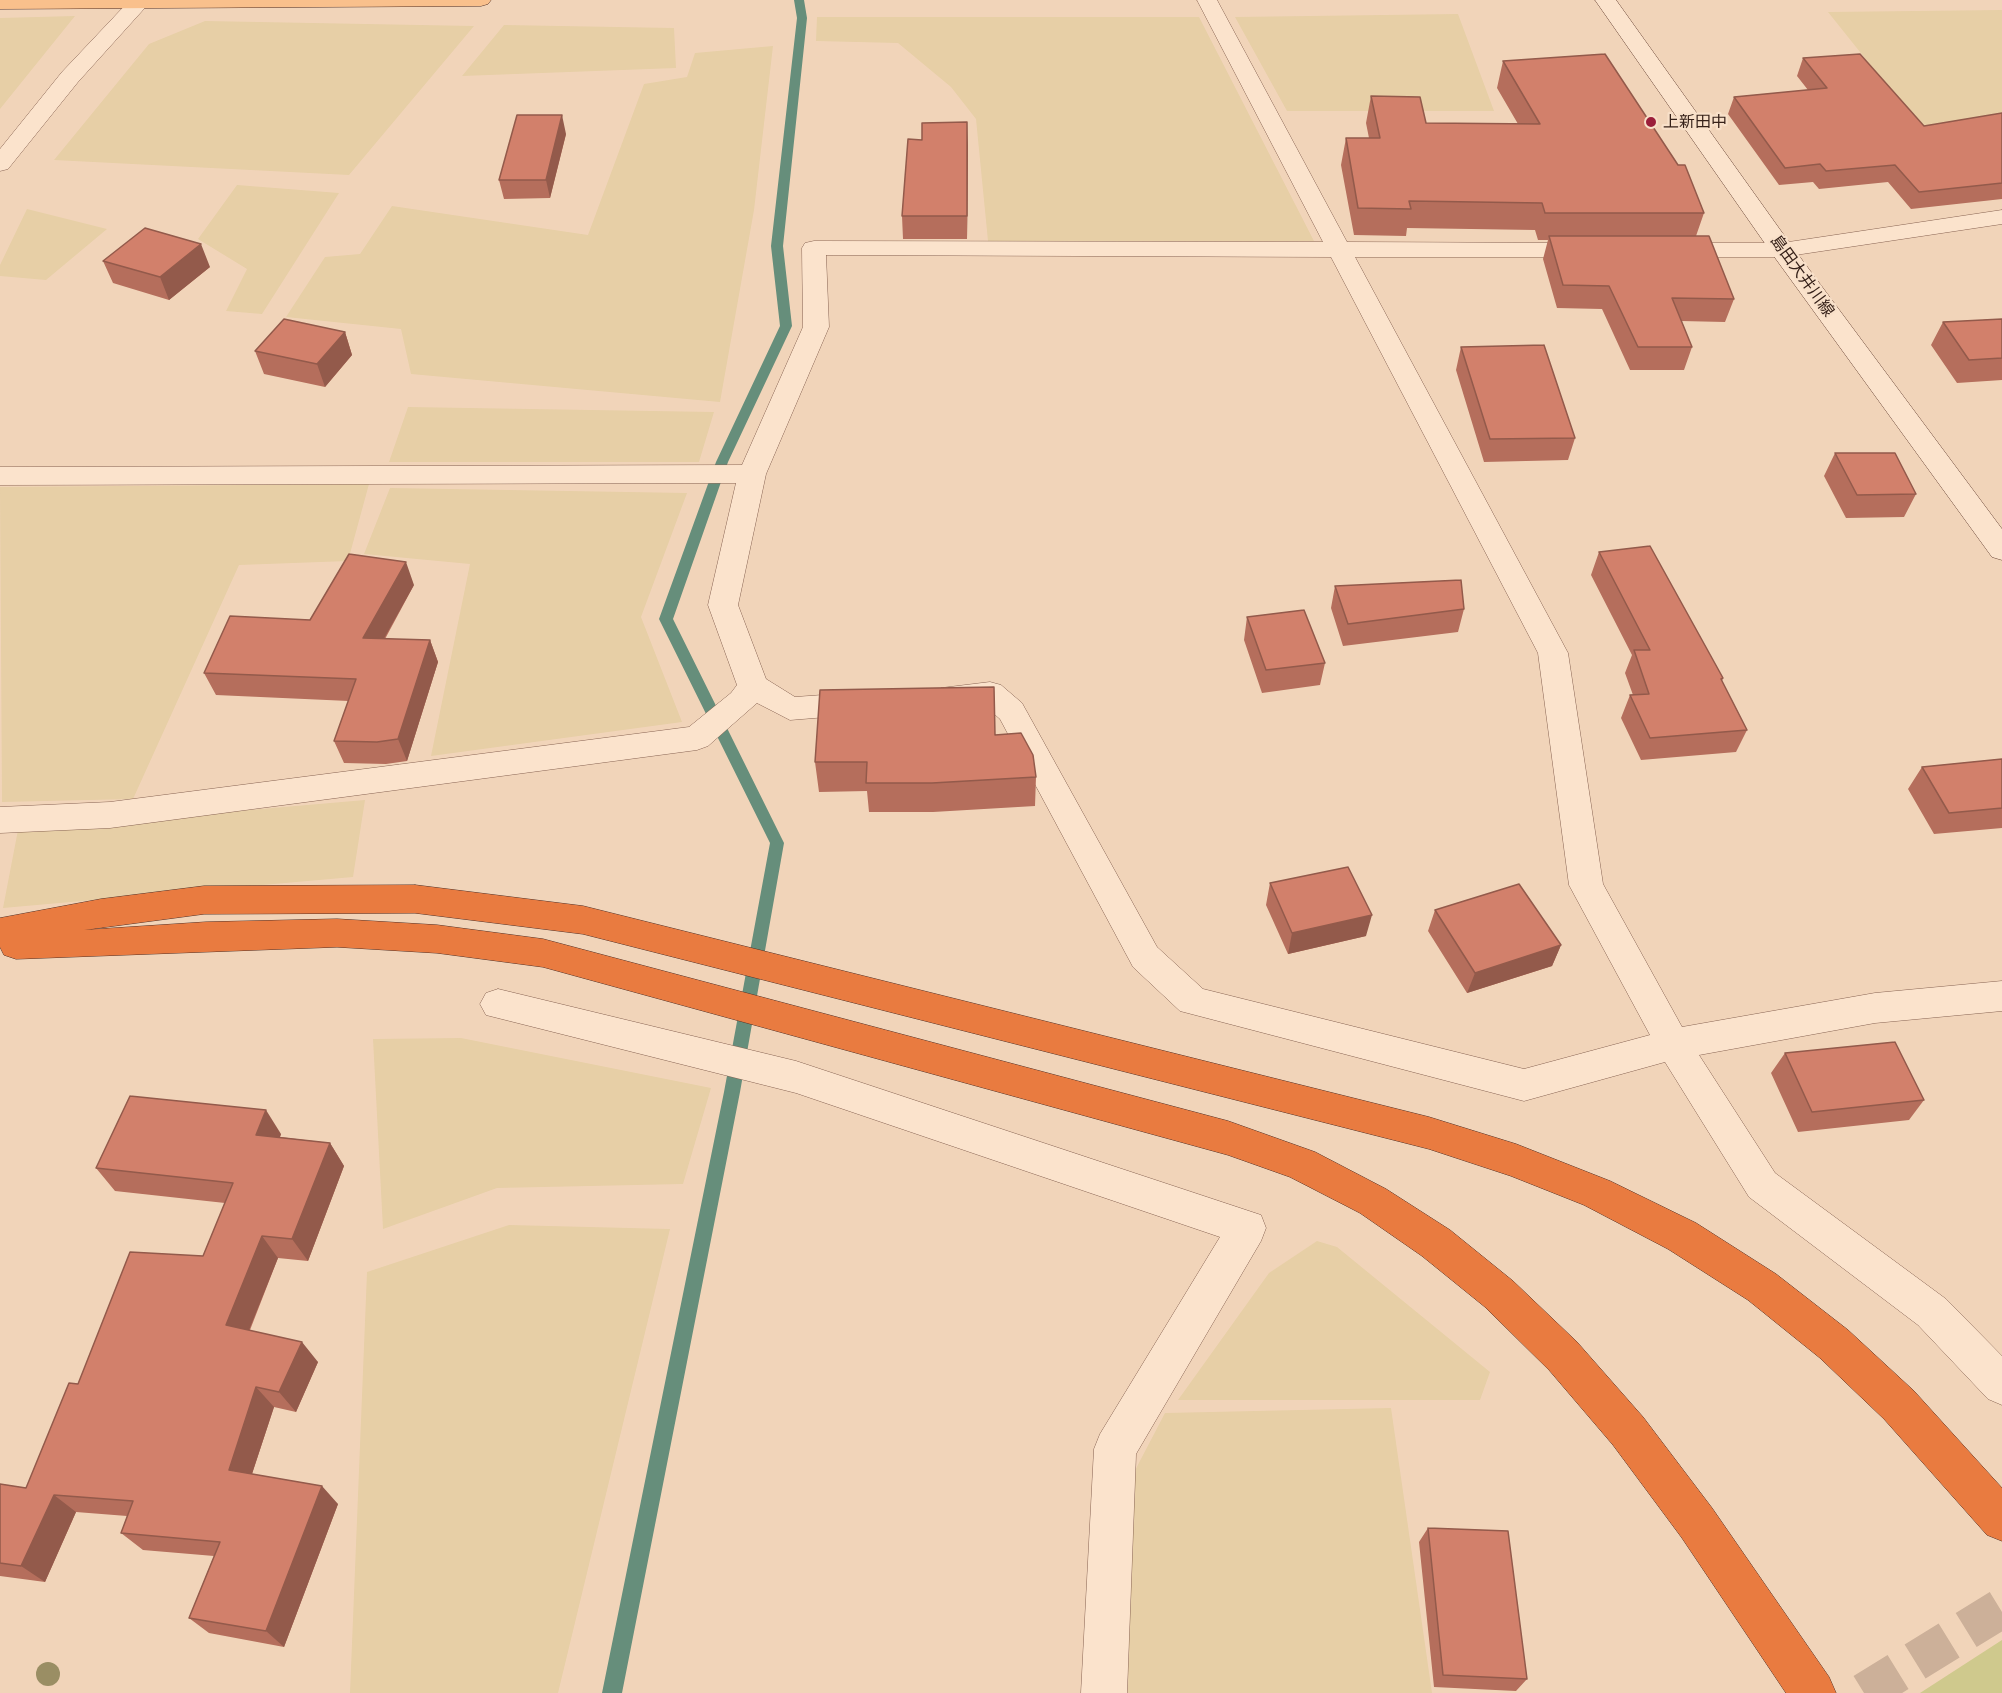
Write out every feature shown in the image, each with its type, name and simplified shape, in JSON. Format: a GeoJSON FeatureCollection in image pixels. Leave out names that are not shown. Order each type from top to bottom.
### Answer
{"type":"FeatureCollection","features":[{"type":"Feature","properties":{"kind":"highway"},"geometry":{"type":"LineString","coordinates":[[0,932],[101,913],[204,900],[415,899],[498,908],[583,920],[1428,1133],[1516,1161],[1597,1193],[1682,1236],[1762,1287],[1834,1344],[1899,1405],[2002,1520]]}},
{"type":"Feature","properties":{"kind":"highway"},"geometry":{"type":"LineString","coordinates":[[0,945],[337,933],[437,939],[543,953],[1228,1138],[1302,1164],[1373,1201],[1436,1243],[1499,1294],[1563,1356],[1628,1431],[1697,1523],[1813,1693]]}},
{"type":"Feature","properties":{"kind":"main road"},"geometry":{"type":"LineString","coordinates":[[0,3],[141,0],[481,0]]}},
{"type":"Feature","properties":{"kind":"street"},"geometry":{"type":"LineString","coordinates":[[0,164],[70,76],[141,0]]}},
{"type":"Feature","properties":{"kind":"street"},"geometry":{"type":"LineString","coordinates":[[1207,0],[1553,653],[1586,885],[1673,1044],[1762,1185],[1932,1312],[2002,1385]]}},
{"type":"Feature","properties":{"kind":"street","name":"島田大井川線"},"geometry":{"type":"LineString","coordinates":[[1605,0],[1782,250],[2002,550]]}},
{"type":"Feature","properties":{"kind":"street"},"geometry":{"type":"LineString","coordinates":[[1651,250],[1782,250],[2002,217]]}},
{"type":"Feature","properties":{"kind":"street"},"geometry":{"type":"LineString","coordinates":[[748,694],[723,605],[752,474],[816,327],[814,248],[1615,250]]}},
{"type":"Feature","properties":{"kind":"street"},"geometry":{"type":"LineString","coordinates":[[0,476],[752,474]]}},
{"type":"Feature","properties":{"kind":"street"},"geometry":{"type":"LineString","coordinates":[[748,694],[790,709],[990,693],[1011,711],[1145,957],[1192,1001],[1524,1085],[1673,1044],[1875,1008],[2002,996]]}},
{"type":"Feature","properties":{"kind":"street"},"geometry":{"type":"LineString","coordinates":[[0,820],[110,815],[697,738],[748,694]]}},
{"type":"Feature","properties":{"kind":"street"},"geometry":{"type":"LineString","coordinates":[[498,1004],[796,1077],[1247,1227],[1115,1449],[1104,1693]]}},
{"type":"Feature","properties":{"kind":"shaded area"},"geometry":{"type":"Polygon","coordinates":[[[2002,10],[2002,122],[1928,137],[1828,12],[2002,10]]]}},
{"type":"Feature","properties":{"kind":"shaded area"},"geometry":{"type":"Polygon","coordinates":[[[1458,14],[1494,111],[1287,111],[1235,17],[1458,14]]]}},
{"type":"Feature","properties":{"kind":"shaded area"},"geometry":{"type":"Polygon","coordinates":[[[75,16],[0,109],[0,18],[75,16]]]}},
{"type":"Feature","properties":{"kind":"shaded area"},"geometry":{"type":"Polygon","coordinates":[[[817,17],[1199,17],[1314,241],[988,241],[976,119],[951,87],[898,43],[816,41],[817,17]]]}},
{"type":"Feature","properties":{"kind":"shaded area"},"geometry":{"type":"Polygon","coordinates":[[[205,21],[474,26],[349,175],[54,160],[149,44],[205,21]]]}},
{"type":"Feature","properties":{"kind":"shaded area"},"geometry":{"type":"Polygon","coordinates":[[[504,25],[674,28],[676,68],[462,76],[504,25]]]}},
{"type":"Feature","properties":{"kind":"shaded area"},"geometry":{"type":"Polygon","coordinates":[[[773,46],[754,210],[720,402],[411,374],[401,329],[286,317],[325,257],[360,254],[392,206],[588,235],[644,84],[687,77],[695,53],[773,46]]]}},
{"type":"Feature","properties":{"kind":"shaded area"},"geometry":{"type":"Polygon","coordinates":[[[237,185],[339,193],[262,314],[226,311],[247,269],[198,239],[237,185]]]}},
{"type":"Feature","properties":{"kind":"shaded area"},"geometry":{"type":"Polygon","coordinates":[[[27,209],[107,229],[46,280],[0,276],[0,265],[27,209]]]}},
{"type":"Feature","properties":{"kind":"shaded area"},"geometry":{"type":"Polygon","coordinates":[[[408,407],[714,412],[699,462],[389,462],[408,407]]]}},
{"type":"Feature","properties":{"kind":"shaded area"},"geometry":{"type":"Polygon","coordinates":[[[369,484],[348,561],[239,565],[133,799],[2,802],[0,487],[369,484]]]}},
{"type":"Feature","properties":{"kind":"shaded area"},"geometry":{"type":"Polygon","coordinates":[[[390,488],[687,493],[641,617],[682,722],[431,756],[470,564],[364,554],[390,488]]]}},
{"type":"Feature","properties":{"kind":"shaded area"},"geometry":{"type":"Polygon","coordinates":[[[365,800],[353,877],[3,908],[18,830],[365,800]]]}},
{"type":"Feature","properties":{"kind":"shaded area"},"geometry":{"type":"Polygon","coordinates":[[[461,1038],[711,1088],[683,1184],[497,1188],[383,1229],[373,1039],[461,1038]]]}},
{"type":"Feature","properties":{"kind":"shaded area"},"geometry":{"type":"Polygon","coordinates":[[[509,1225],[670,1229],[558,1693],[350,1693],[367,1272],[509,1225]]]}},
{"type":"Feature","properties":{"kind":"shaded area"},"geometry":{"type":"Polygon","coordinates":[[[1317,1241],[1337,1247],[1490,1372],[1480,1400],[1178,1400],[1269,1273],[1317,1241]]]}},
{"type":"Feature","properties":{"kind":"shaded area"},"geometry":{"type":"Polygon","coordinates":[[[1391,1408],[1432,1693],[1128,1693],[1130,1480],[1165,1413],[1391,1408]]]}},
{"type":"Feature","properties":{"kind":"shaded area"},"geometry":{"type":"Polygon","coordinates":[[[2002,1640],[2002,1693],[1920,1693],[2002,1640]]]}},
{"type":"Feature","properties":{"kind":"building"},"geometry":{"type":"Polygon","coordinates":[[[1605,54],[1678,165],[1685,165],[1704,213],[1545,213],[1542,203],[1409,201],[1411,209],[1358,208],[1346,138],[1380,138],[1371,96],[1420,97],[1426,123],[1540,124],[1503,61],[1605,54]]]}},
{"type":"Feature","properties":{"kind":"building"},"geometry":{"type":"Polygon","coordinates":[[[1860,54],[1924,126],[2002,113],[2002,183],[1919,192],[1895,165],[1826,171],[1820,164],[1785,168],[1734,97],[1827,88],[1803,58],[1860,54]]]}},
{"type":"Feature","properties":{"kind":"building"},"geometry":{"type":"Polygon","coordinates":[[[517,115],[562,115],[546,180],[499,180],[517,115]]]}},
{"type":"Feature","properties":{"kind":"building"},"geometry":{"type":"Polygon","coordinates":[[[967,122],[967,216],[902,216],[908,139],[922,140],[922,123],[967,122]]]}},
{"type":"Feature","properties":{"kind":"building"},"geometry":{"type":"Polygon","coordinates":[[[145,228],[201,244],[160,277],[103,261],[145,228]]]}},
{"type":"Feature","properties":{"kind":"building"},"geometry":{"type":"Polygon","coordinates":[[[1549,236],[1709,236],[1734,299],[1672,298],[1692,347],[1638,347],[1609,286],[1563,285],[1549,236]]]}},
{"type":"Feature","properties":{"kind":"building"},"geometry":{"type":"Polygon","coordinates":[[[284,319],[345,332],[317,364],[255,351],[284,319]]]}},
{"type":"Feature","properties":{"kind":"building"},"geometry":{"type":"Polygon","coordinates":[[[2002,319],[2002,358],[1969,360],[1943,322],[2002,319]]]}},
{"type":"Feature","properties":{"kind":"building"},"geometry":{"type":"Polygon","coordinates":[[[1544,345],[1575,438],[1490,439],[1461,347],[1544,345]]]}},
{"type":"Feature","properties":{"kind":"building"},"geometry":{"type":"Polygon","coordinates":[[[1835,453],[1895,453],[1916,494],[1857,495],[1835,453]]]}},
{"type":"Feature","properties":{"kind":"building"},"geometry":{"type":"Polygon","coordinates":[[[1650,546],[1723,678],[1721,679],[1747,730],[1650,738],[1630,695],[1649,694],[1634,650],[1650,650],[1599,552],[1650,546]]]}},
{"type":"Feature","properties":{"kind":"building"},"geometry":{"type":"Polygon","coordinates":[[[349,554],[406,562],[363,638],[430,640],[398,739],[377,742],[334,741],[356,679],[204,673],[230,616],[310,620],[349,554]]]}},
{"type":"Feature","properties":{"kind":"building"},"geometry":{"type":"Polygon","coordinates":[[[1461,580],[1464,609],[1348,624],[1335,586],[1461,580]]]}},
{"type":"Feature","properties":{"kind":"building"},"geometry":{"type":"Polygon","coordinates":[[[1304,610],[1325,663],[1266,670],[1247,617],[1304,610]]]}},
{"type":"Feature","properties":{"kind":"building"},"geometry":{"type":"Polygon","coordinates":[[[994,687],[995,735],[1021,733],[1033,755],[1036,777],[932,783],[866,783],[867,762],[815,762],[820,690],[994,687]]]}},
{"type":"Feature","properties":{"kind":"building"},"geometry":{"type":"Polygon","coordinates":[[[2002,759],[2002,808],[1949,813],[1922,767],[2002,759]]]}},
{"type":"Feature","properties":{"kind":"building"},"geometry":{"type":"Polygon","coordinates":[[[1348,867],[1372,915],[1292,933],[1270,883],[1348,867]]]}},
{"type":"Feature","properties":{"kind":"building"},"geometry":{"type":"Polygon","coordinates":[[[1519,884],[1561,945],[1475,973],[1435,910],[1519,884]]]}},
{"type":"Feature","properties":{"kind":"building"},"geometry":{"type":"Polygon","coordinates":[[[1895,1042],[1924,1100],[1812,1112],[1785,1053],[1895,1042]]]}},
{"type":"Feature","properties":{"kind":"building"},"geometry":{"type":"Polygon","coordinates":[[[130,1096],[266,1110],[256,1135],[330,1143],[292,1239],[262,1236],[226,1325],[302,1342],[279,1392],[256,1387],[229,1470],[322,1486],[266,1631],[189,1618],[220,1542],[121,1533],[133,1501],[54,1495],[21,1566],[0,1563],[0,1484],[26,1488],[69,1383],[78,1384],[130,1252],[203,1256],[233,1183],[96,1168],[130,1096]]]}},
{"type":"Feature","properties":{"kind":"building"},"geometry":{"type":"Polygon","coordinates":[[[1428,1528],[1508,1531],[1527,1679],[1443,1675],[1428,1528]]]}},
{"type":"Feature","properties":{"kind":"waterway"},"geometry":{"type":"LineString","coordinates":[[612,1693],[732,1092],[777,843],[666,619],[722,462],[786,326],[777,246],[802,18],[799,0]]}},
{"type":"Feature","properties":{"kind":"tunnel"},"geometry":{"type":"LineString","coordinates":[[1864,1693],[2002,1608]]}},
{"type":"Feature","properties":{"kind":"place","name":"上新田中"},"geometry":{"type":"Point","coordinates":[1651,122]}}]}
